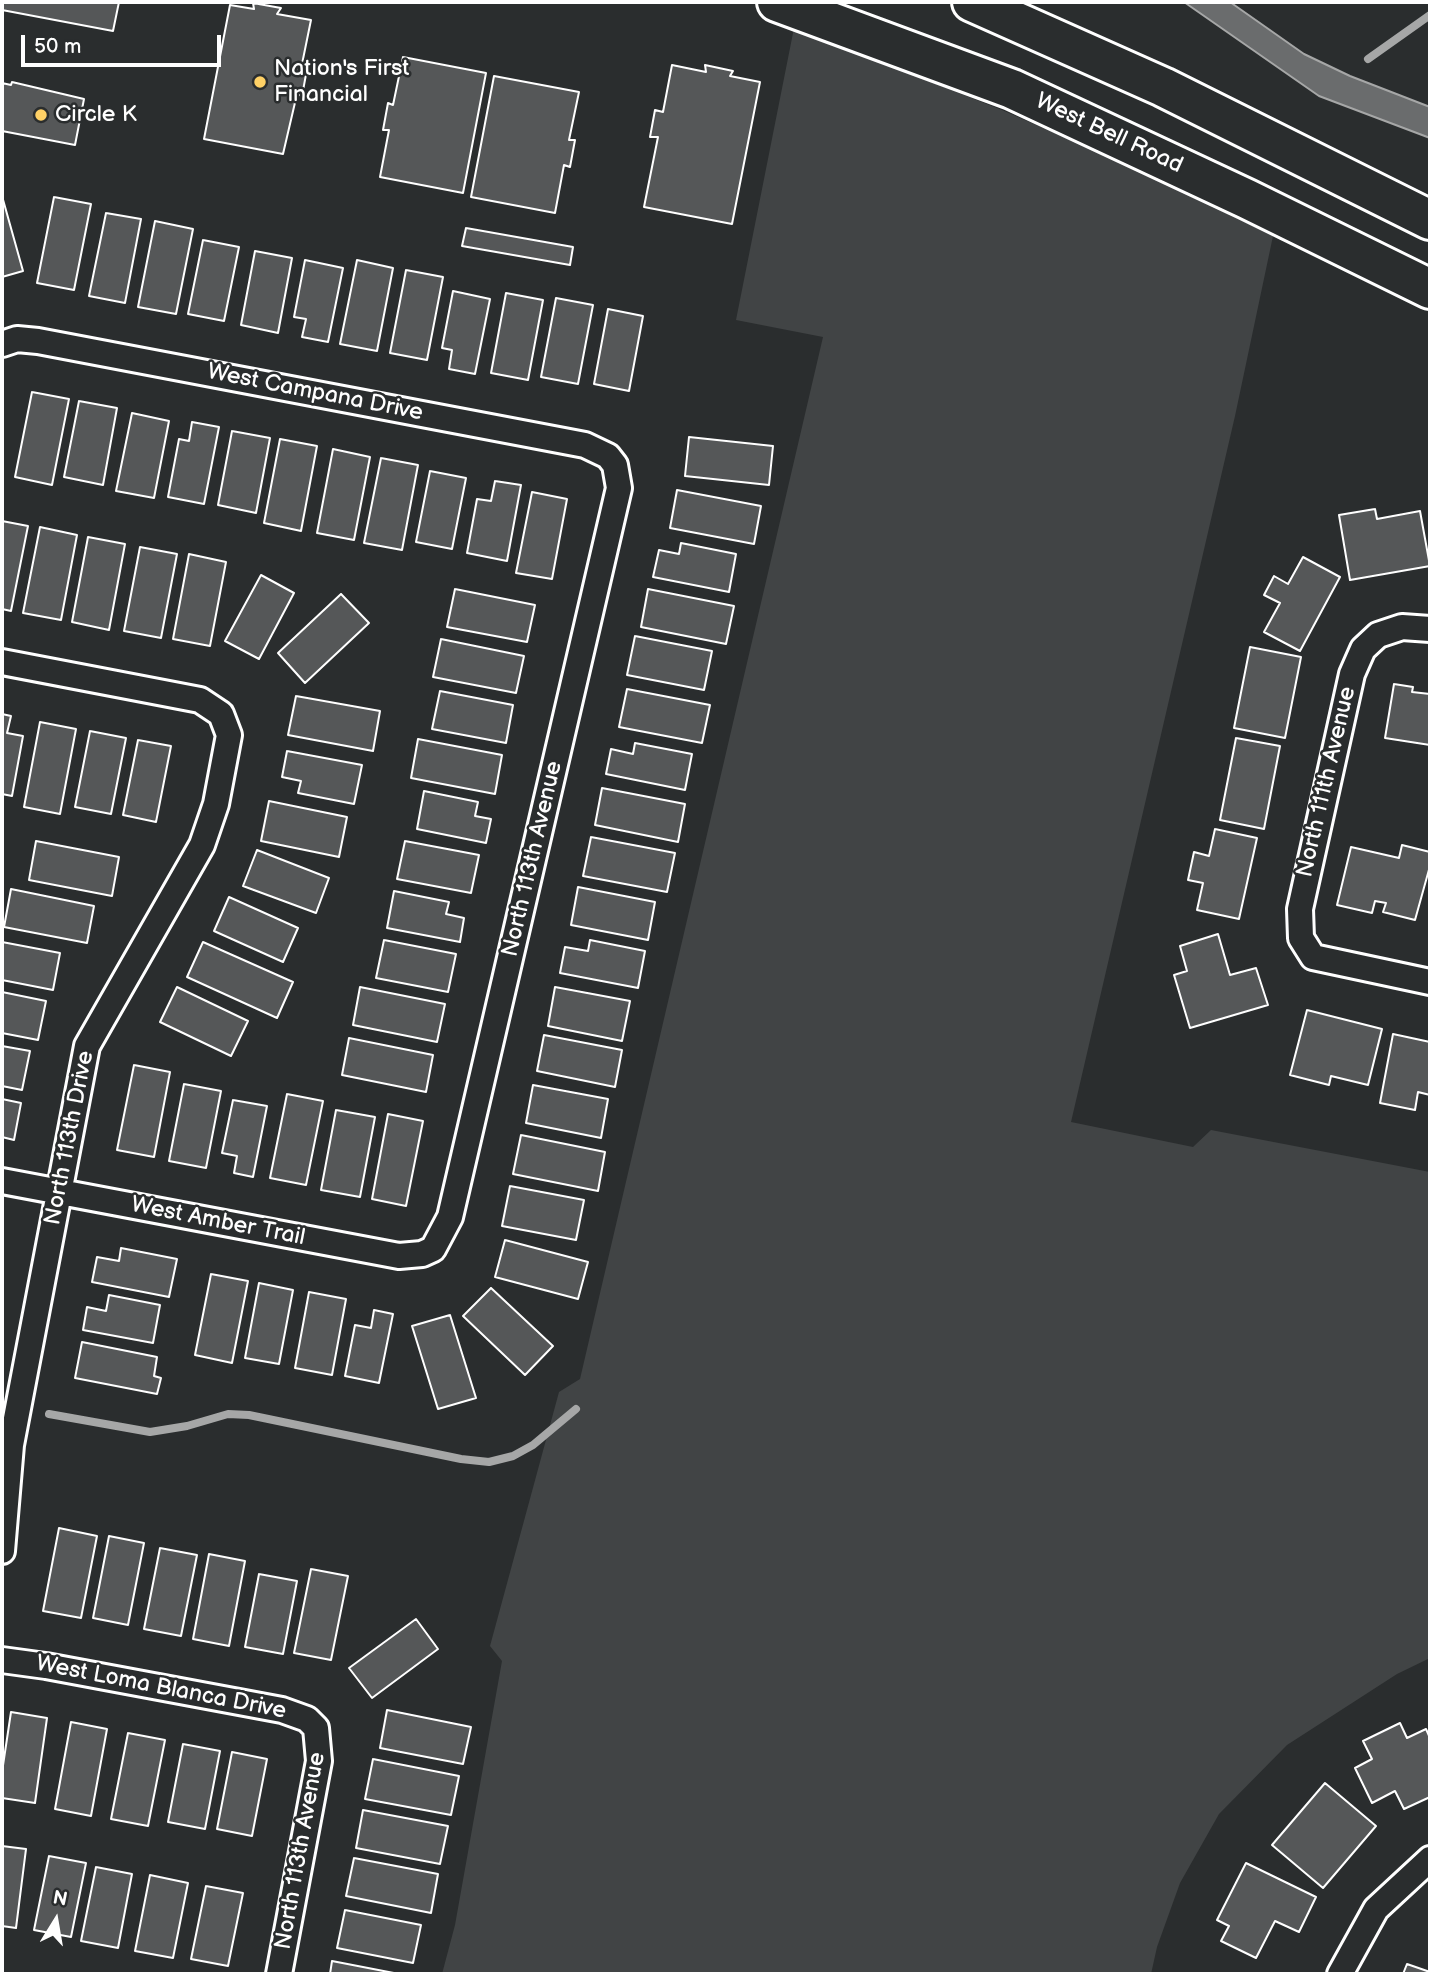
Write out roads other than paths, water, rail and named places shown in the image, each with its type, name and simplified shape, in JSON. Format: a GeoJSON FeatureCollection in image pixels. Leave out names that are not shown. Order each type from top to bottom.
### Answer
{"type":"FeatureCollection","features":[{"type":"Feature","properties":{"kind":"main road","name":"West Bell Road"},"geometry":{"type":"LineString","coordinates":[[777,2],[1012,89],[1247,198],[1430,289]]}},
{"type":"Feature","properties":{"kind":"main road"},"geometry":{"type":"LineString","coordinates":[[972,2],[1163,87],[1430,220]]}},
{"type":"Feature","properties":{"kind":"street","name":"West Campana Drive"},"geometry":{"type":"LineString","coordinates":[[5,342],[38,341],[585,445],[608,456],[615,465]]}},
{"type":"Feature","properties":{"kind":"street","name":"North 113th Avenue"},"geometry":{"type":"LineString","coordinates":[[433,1249],[447,1228],[454,1203],[617,500],[615,465]]}},
{"type":"Feature","properties":{"kind":"street","name":"North 111th Avenue"},"geometry":{"type":"LineString","coordinates":[[1430,629],[1402,627],[1378,635],[1363,649],[1352,674],[1302,888],[1301,938],[1313,957],[1430,982]]}},
{"type":"Feature","properties":{"kind":"street","name":"North 113th Drive"},"geometry":{"type":"LineString","coordinates":[[2,662],[188,697],[211,705],[221,713],[227,724],[229,746],[210,825],[193,862],[87,1046],[15,1423],[6,1480],[2,1552]]}},
{"type":"Feature","properties":{"kind":"street","name":"West Amber Trail"},"geometry":{"type":"LineString","coordinates":[[2,1181],[399,1256],[422,1254],[433,1249]]}},
{"type":"Feature","properties":{"kind":"street","name":"West Loma Blanca Drive"},"geometry":{"type":"LineString","coordinates":[[2,1660],[282,1710],[307,1719],[316,1728]]}},
{"type":"Feature","properties":{"kind":"street","name":"North 113th Avenue"},"geometry":{"type":"LineString","coordinates":[[279,1974],[319,1761],[316,1728]]}},
{"type":"Feature","properties":{"kind":"street"},"geometry":{"type":"LineString","coordinates":[[1340,1974],[1376,1909],[1430,1859]]}},
{"type":"Feature","properties":{"kind":"waterway"},"geometry":{"type":"LineString","coordinates":[[1368,59],[1430,15]]}},
{"type":"Feature","properties":{"kind":"waterway"},"geometry":{"type":"LineString","coordinates":[[49,1414],[150,1432],[187,1426],[228,1414],[249,1415],[461,1459],[489,1462],[513,1456],[533,1445],[576,1409]]}},
{"type":"Feature","properties":{"kind":"place","name":"Nation's First Financial"},"geometry":{"type":"Point","coordinates":[260,82]}},
{"type":"Feature","properties":{"kind":"place","name":"Circle K"},"geometry":{"type":"Point","coordinates":[41,115]}}]}
